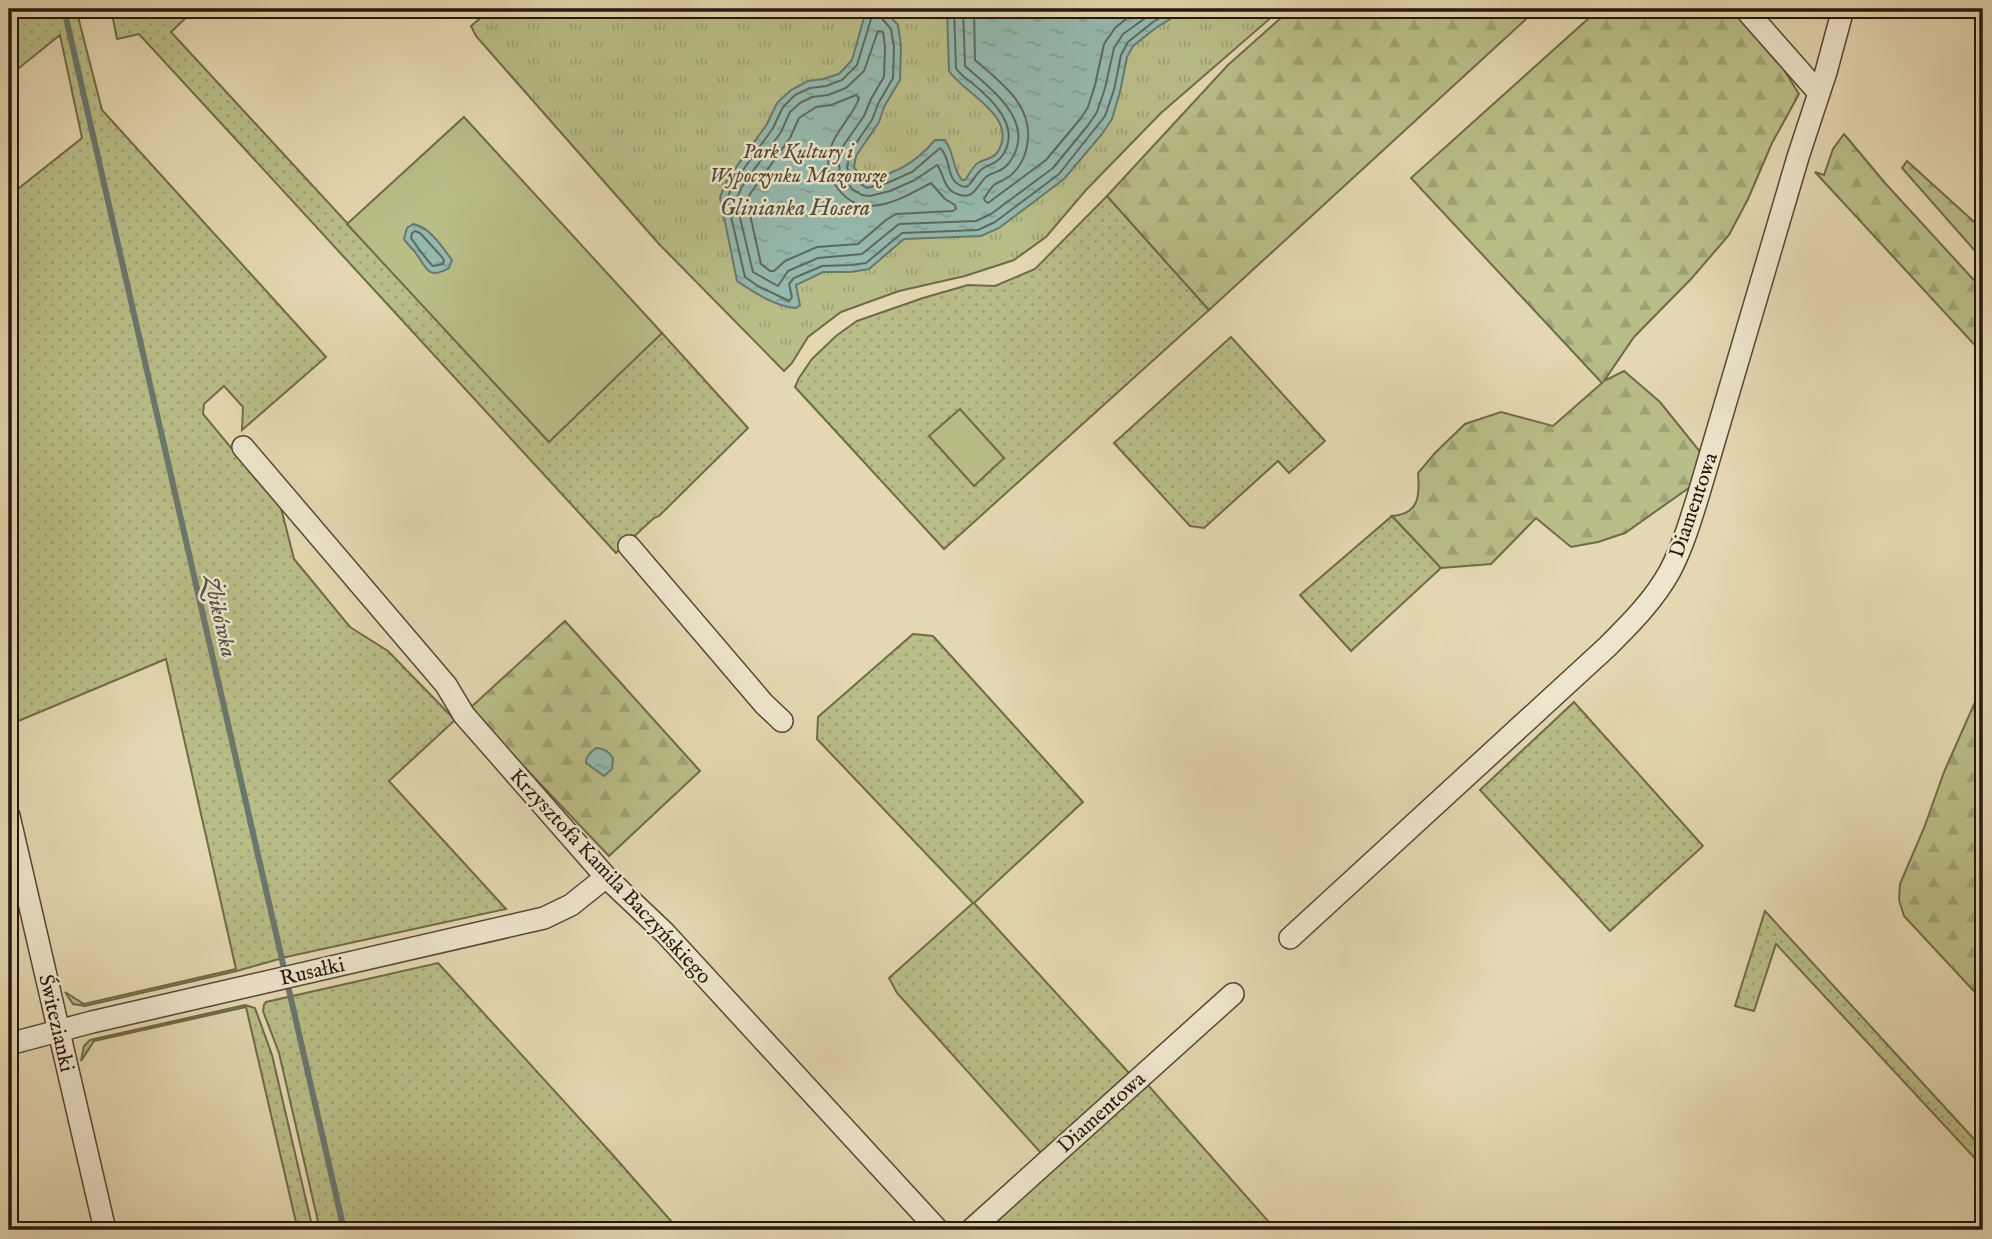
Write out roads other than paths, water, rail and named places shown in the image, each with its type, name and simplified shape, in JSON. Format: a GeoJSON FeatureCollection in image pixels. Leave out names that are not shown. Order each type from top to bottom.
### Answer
{"type":"FeatureCollection","features":[{"type":"Feature","properties":{"kind":"street"},"geometry":{"type":"LineString","coordinates":[[1745,9],[1819,93]]}},
{"type":"Feature","properties":{"kind":"street","name":"Diamentowa"},"geometry":{"type":"LineString","coordinates":[[1290,937],[1607,647],[1640,614],[1671,570],[1699,493],[1843,9]]}},
{"type":"Feature","properties":{"kind":"street","name":"Krzysztofa Kamila Baczyńskiego"},"geometry":{"type":"LineString","coordinates":[[243,447],[446,685],[464,715],[606,877],[665,933],[938,1230]]}},
{"type":"Feature","properties":{"kind":"street"},"geometry":{"type":"LineString","coordinates":[[629,546],[782,721]]}},
{"type":"Feature","properties":{"kind":"street","name":"Świtezianki"},"geometry":{"type":"LineString","coordinates":[[9,816],[105,1230]]}},
{"type":"Feature","properties":{"kind":"street","name":"Rusałki"},"geometry":{"type":"LineString","coordinates":[[9,1044],[544,918],[571,905],[606,877]]}},
{"type":"Feature","properties":{"kind":"street","name":"Diamentowa"},"geometry":{"type":"LineString","coordinates":[[971,1230],[1233,994]]}},
{"type":"Feature","properties":{"kind":"water","name":"Glinianka Hosera"},"geometry":{"type":"Polygon","coordinates":[[[871,9],[882,9],[898,25],[901,46],[900,80],[884,107],[879,122],[856,156],[854,167],[868,181],[904,166],[935,140],[945,140],[962,180],[965,180],[976,164],[997,153],[1002,140],[1002,128],[996,117],[949,71],[947,9],[1187,9],[1157,27],[1133,46],[1127,57],[1112,119],[1064,179],[999,228],[981,236],[904,239],[869,269],[823,272],[796,285],[800,305],[796,308],[780,305],[737,281],[720,197],[727,180],[767,124],[777,103],[791,90],[808,81],[839,74],[852,60],[865,14],[871,9]]]}},
{"type":"Feature","properties":{"kind":"water"},"geometry":{"type":"Polygon","coordinates":[[[413,224],[425,229],[440,244],[452,260],[449,268],[436,273],[425,267],[404,239],[407,228],[413,224]]]}},
{"type":"Feature","properties":{"kind":"water"},"geometry":{"type":"Polygon","coordinates":[[[596,748],[606,751],[613,758],[612,769],[604,776],[586,763],[588,756],[596,748]]]}},
{"type":"Feature","properties":{"kind":"waterway","name":"Żbikówka"},"geometry":{"type":"LineString","coordinates":[[64,9],[344,1230]]}},
{"type":"Feature","properties":{"kind":"park label","name":"Park Kultury i Wypoczynku Mazowsze"},"geometry":{"type":"Point","coordinates":[798,163]}}]}
